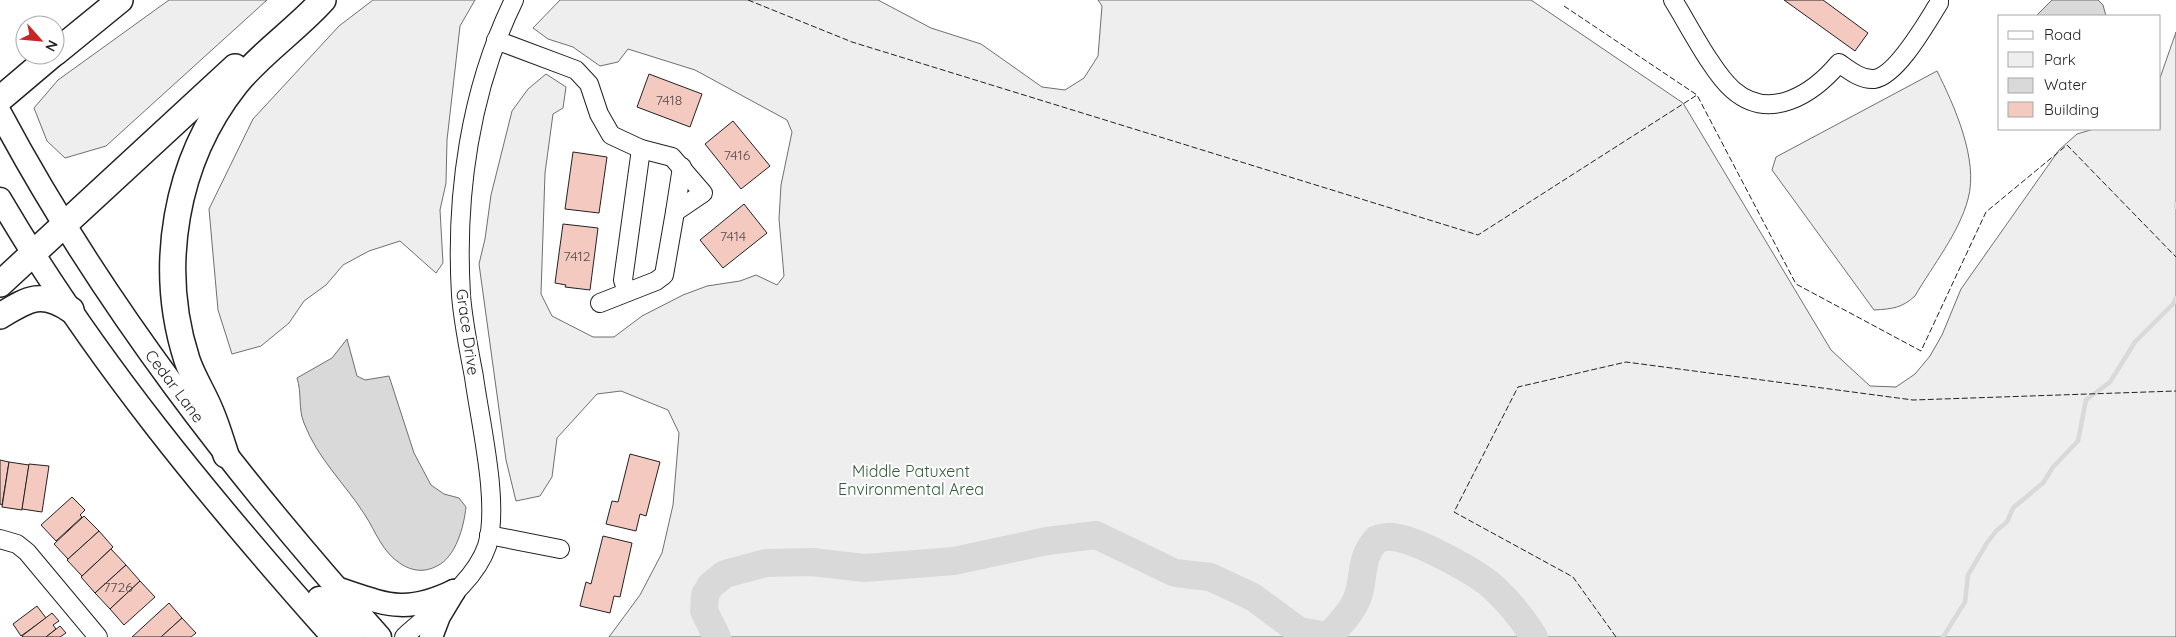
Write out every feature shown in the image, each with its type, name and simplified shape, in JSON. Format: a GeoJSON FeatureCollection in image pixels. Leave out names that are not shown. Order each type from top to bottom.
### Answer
{"type":"FeatureCollection","features":[{"type":"Feature","properties":{"kind":"highway"},"geometry":{"type":"LineString","coordinates":[[65,44],[120,0]]}},
{"type":"Feature","properties":{"kind":"highway"},"geometry":{"type":"LineString","coordinates":[[0,284],[258,46],[313,0]]}},
{"type":"Feature","properties":{"kind":"highway"},"geometry":{"type":"LineString","coordinates":[[226,455],[211,410],[188,361],[180,332],[172,272],[179,204],[188,171],[216,112],[237,84],[264,55],[323,0]]}},
{"type":"Feature","properties":{"kind":"highway"},"geometry":{"type":"LineString","coordinates":[[5,95],[40,65]]}},
{"type":"Feature","properties":{"kind":"highway"},"geometry":{"type":"LineString","coordinates":[[0,316],[27,300],[40,297],[54,300],[71,310]]}},
{"type":"Feature","properties":{"kind":"main road","name":"Cedar Lane"},"geometry":{"type":"LineString","coordinates":[[0,114],[65,225],[112,299],[163,373],[226,455],[336,588],[380,637]]}},
{"type":"Feature","properties":{"kind":"main road"},"geometry":{"type":"LineString","coordinates":[[0,199],[33,255],[173,451],[238,530],[333,637]]}},
{"type":"Feature","properties":{"kind":"main road"},"geometry":{"type":"LineString","coordinates":[[33,255],[44,257],[62,273],[183,439],[253,525],[354,637]]}},
{"type":"Feature","properties":{"kind":"main road"},"geometry":{"type":"LineString","coordinates":[[336,588],[377,602],[402,606],[436,600],[454,591]]}},
{"type":"Feature","properties":{"kind":"main road"},"geometry":{"type":"LineString","coordinates":[[431,637],[439,616],[454,591]]}},
{"type":"Feature","properties":{"kind":"street","name":"Grace Drive"},"geometry":{"type":"LineString","coordinates":[[404,637],[454,591],[479,562],[489,534],[492,510],[462,297],[460,248],[462,194],[469,145],[482,85],[496,40],[514,0]]}},
{"type":"Feature","properties":{"kind":"street"},"geometry":{"type":"LineString","coordinates":[[1673,0],[1721,76],[1732,90],[1745,98],[1776,104],[1800,98],[1828,77],[1839,63],[1858,76],[1872,79],[1884,76],[1892,70],[1919,34],[1939,3],[1939,0]]}},
{"type":"Feature","properties":{"kind":"street"},"geometry":{"type":"LineString","coordinates":[[496,40],[565,64],[576,70],[589,84],[599,114],[611,135],[641,149],[668,155],[682,167],[703,193],[675,212]]}},
{"type":"Feature","properties":{"kind":"street"},"geometry":{"type":"LineString","coordinates":[[627,292],[622,280],[641,149]]}},
{"type":"Feature","properties":{"kind":"street"},"geometry":{"type":"LineString","coordinates":[[600,303],[656,281],[664,275],[682,167]]}},
{"type":"Feature","properties":{"kind":"street"},"geometry":{"type":"LineString","coordinates":[[489,534],[560,549]]}},
{"type":"Feature","properties":{"kind":"street"},"geometry":{"type":"LineString","coordinates":[[0,538],[17,544],[28,552],[98,637]]}},
{"type":"Feature","properties":{"kind":"green space"},"geometry":{"type":"Polygon","coordinates":[[[169,0],[267,0],[106,146],[65,158],[47,141],[34,108],[58,80],[169,0]]]}},
{"type":"Feature","properties":{"kind":"green space"},"geometry":{"type":"Polygon","coordinates":[[[373,0],[475,0],[460,26],[447,140],[446,183],[440,210],[443,263],[436,273],[400,241],[369,251],[343,265],[326,285],[304,301],[289,323],[261,346],[232,354],[218,310],[209,209],[253,119],[339,26],[373,0]]]}},
{"type":"Feature","properties":{"kind":"green space","name":"Middle Patuxent Environmental Area"},"geometry":{"type":"Polygon","coordinates":[[[560,0],[878,0],[931,28],[981,44],[1042,87],[1065,90],[1084,78],[1098,56],[1102,6],[1098,0],[1531,0],[1683,103],[1831,350],[1870,386],[1896,387],[1915,374],[1930,356],[1942,335],[1961,289],[2059,150],[2077,134],[2091,130],[2161,130],[2161,75],[2176,32],[2176,637],[609,637],[640,595],[662,553],[673,505],[679,433],[668,410],[621,391],[597,394],[557,438],[552,477],[540,496],[516,501],[506,460],[479,264],[485,239],[491,195],[512,111],[528,89],[546,74],[566,87],[563,108],[553,114],[545,173],[541,294],[552,316],[593,337],[614,337],[642,316],[683,295],[707,286],[740,281],[756,275],[777,285],[784,276],[779,219],[781,185],[792,132],[787,120],[695,70],[628,49],[618,62],[600,66],[573,47],[548,39],[533,28],[560,0]]]}},
{"type":"Feature","properties":{"kind":"green space"},"geometry":{"type":"Polygon","coordinates":[[[1937,71],[1951,100],[1968,150],[1971,184],[1968,199],[1952,236],[1915,296],[1906,303],[1896,307],[1874,310],[1772,170],[1776,157],[1937,71]]]}},
{"type":"Feature","properties":{"kind":"water"},"geometry":{"type":"Polygon","coordinates":[[[2052,0],[2098,0],[2103,5],[2106,15],[2037,15],[2052,0]]]}},
{"type":"Feature","properties":{"kind":"water"},"geometry":{"type":"Polygon","coordinates":[[[347,339],[357,376],[365,380],[389,376],[414,453],[431,485],[444,494],[459,498],[466,507],[461,532],[454,548],[444,562],[432,568],[418,570],[409,568],[389,554],[369,521],[316,448],[304,423],[297,378],[332,358],[347,339]]]}},
{"type":"Feature","properties":{"kind":"building"},"geometry":{"type":"Polygon","coordinates":[[[1784,0],[1823,0],[1868,33],[1855,51],[1784,0]]]}},
{"type":"Feature","properties":{"kind":"building"},"geometry":{"type":"Polygon","coordinates":[[[649,74],[702,94],[690,127],[637,107],[649,74]]]}},
{"type":"Feature","properties":{"kind":"building"},"geometry":{"type":"Polygon","coordinates":[[[733,121],[770,166],[741,189],[705,144],[733,121]]]}},
{"type":"Feature","properties":{"kind":"building"},"geometry":{"type":"Polygon","coordinates":[[[573,152],[607,157],[599,213],[565,209],[573,152]]]}},
{"type":"Feature","properties":{"kind":"building"},"geometry":{"type":"Polygon","coordinates":[[[744,204],[767,233],[723,268],[700,240],[744,204]]]}},
{"type":"Feature","properties":{"kind":"building"},"geometry":{"type":"Polygon","coordinates":[[[563,224],[598,228],[590,290],[565,287],[566,285],[555,283],[563,224]]]}},
{"type":"Feature","properties":{"kind":"building"},"geometry":{"type":"Polygon","coordinates":[[[630,454],[660,462],[646,516],[640,514],[636,531],[606,524],[612,501],[618,502],[630,454]]]}},
{"type":"Feature","properties":{"kind":"building"},"geometry":{"type":"Polygon","coordinates":[[[0,460],[9,462],[2,505],[0,504],[0,460]]]}},
{"type":"Feature","properties":{"kind":"building"},"geometry":{"type":"Polygon","coordinates":[[[9,462],[29,465],[22,510],[2,507],[9,462]]]}},
{"type":"Feature","properties":{"kind":"building"},"geometry":{"type":"Polygon","coordinates":[[[29,464],[49,466],[42,512],[22,509],[29,464]]]}},
{"type":"Feature","properties":{"kind":"building"},"geometry":{"type":"Polygon","coordinates":[[[72,497],[85,510],[80,515],[82,517],[56,541],[41,525],[72,497]]]}},
{"type":"Feature","properties":{"kind":"building"},"geometry":{"type":"Polygon","coordinates":[[[84,516],[99,531],[68,559],[54,544],[84,516]]]}},
{"type":"Feature","properties":{"kind":"building"},"geometry":{"type":"Polygon","coordinates":[[[99,531],[113,547],[82,576],[67,560],[99,531]]]}},
{"type":"Feature","properties":{"kind":"building"},"geometry":{"type":"Polygon","coordinates":[[[603,536],[632,543],[620,597],[614,596],[610,613],[580,606],[586,582],[591,584],[603,536]]]}},
{"type":"Feature","properties":{"kind":"building"},"geometry":{"type":"Polygon","coordinates":[[[111,549],[126,565],[95,593],[81,577],[111,549]]]}},
{"type":"Feature","properties":{"kind":"building"},"geometry":{"type":"Polygon","coordinates":[[[126,565],[140,581],[110,609],[95,593],[126,565]]]}},
{"type":"Feature","properties":{"kind":"building"},"geometry":{"type":"Polygon","coordinates":[[[140,581],[155,597],[124,625],[110,609],[140,581]]]}},
{"type":"Feature","properties":{"kind":"building"},"geometry":{"type":"Polygon","coordinates":[[[169,603],[182,618],[161,637],[132,637],[169,603]]]}},
{"type":"Feature","properties":{"kind":"building"},"geometry":{"type":"Polygon","coordinates":[[[37,606],[46,618],[21,636],[13,624],[37,606]]]}},
{"type":"Feature","properties":{"kind":"building"},"geometry":{"type":"Polygon","coordinates":[[[52,613],[59,621],[53,625],[56,629],[46,637],[22,636],[52,613]]]}},
{"type":"Feature","properties":{"kind":"building"},"geometry":{"type":"Polygon","coordinates":[[[182,618],[196,633],[191,637],[161,637],[182,618]]]}},
{"type":"Feature","properties":{"kind":"building"},"geometry":{"type":"Polygon","coordinates":[[[60,626],[66,633],[60,637],[46,637],[60,626]]]}},
{"type":"Feature","properties":{"kind":"waterway"},"geometry":{"type":"LineString","coordinates":[[1943,637],[1965,602],[1968,575],[1987,543],[1996,531],[2007,522],[2013,508],[2043,483],[2053,467],[2078,441],[2086,400],[2110,382],[2135,342],[2173,304],[2176,298]]}},
{"type":"Feature","properties":{"kind":"waterway"},"geometry":{"type":"LineString","coordinates":[[717,637],[704,611],[705,595],[711,585],[725,574],[766,563],[812,562],[865,568],[954,561],[1047,541],[1096,535],[1175,573],[1210,577],[1253,597],[1299,631],[1328,636],[1355,603],[1360,589],[1366,557],[1372,545],[1377,539],[1384,537],[1402,539],[1446,557],[1487,582],[1501,594],[1534,637]]}},
{"type":"Feature","properties":{"kind":"fence"},"geometry":{"type":"LineString","coordinates":[[748,0],[852,42],[1478,235],[1697,95]]}},
{"type":"Feature","properties":{"kind":"fence"},"geometry":{"type":"LineString","coordinates":[[1564,6],[1697,95],[1796,284],[1921,351],[1986,212],[2067,145],[2176,257]]}},
{"type":"Feature","properties":{"kind":"fence"},"geometry":{"type":"LineString","coordinates":[[1616,637],[1573,577],[1454,512],[1518,387],[1626,362],[1913,400],[2176,391]]}}]}
